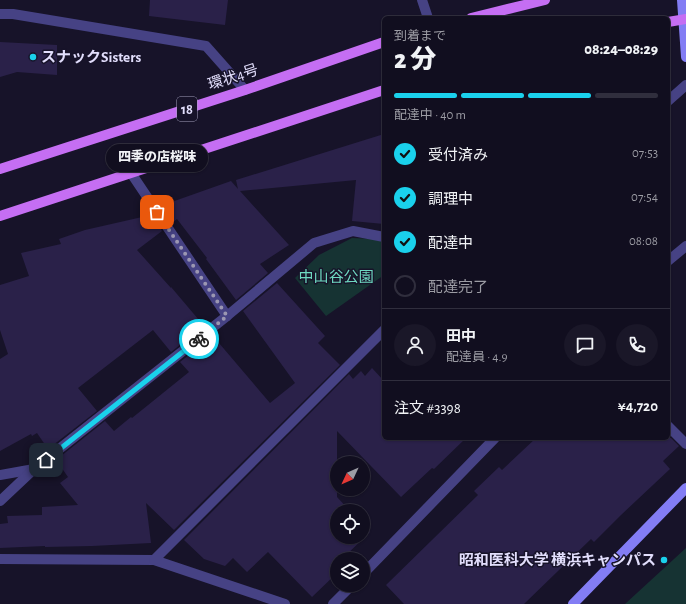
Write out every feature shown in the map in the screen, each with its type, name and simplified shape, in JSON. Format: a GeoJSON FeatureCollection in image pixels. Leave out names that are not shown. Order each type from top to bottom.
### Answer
{"type":"FeatureCollection","features":[{"type":"Feature","properties":{"kind":"main road"},"geometry":{"type":"LineString","coordinates":[[479,16],[545,0]]}},
{"type":"Feature","properties":{"kind":"main road"},"geometry":{"type":"LineString","coordinates":[[670,22],[685,20]]}},
{"type":"Feature","properties":{"kind":"main road","name":"環状4号"},"geometry":{"type":"LineString","coordinates":[[0,169],[245,90],[382,43]]}},
{"type":"Feature","properties":{"kind":"main road"},"geometry":{"type":"LineString","coordinates":[[0,216],[382,91]]}},
{"type":"Feature","properties":{"kind":"street"},"geometry":{"type":"LineString","coordinates":[[422,0],[427,16]]}},
{"type":"Feature","properties":{"kind":"street"},"geometry":{"type":"LineString","coordinates":[[682,0],[685,20],[686,57]]}},
{"type":"Feature","properties":{"kind":"street"},"geometry":{"type":"LineString","coordinates":[[0,14],[13,14],[206,46],[245,90]]}},
{"type":"Feature","properties":{"kind":"street"},"geometry":{"type":"LineString","coordinates":[[670,99],[686,85]]}},
{"type":"Feature","properties":{"kind":"street"},"geometry":{"type":"LineString","coordinates":[[131,174],[227,316]]}},
{"type":"Feature","properties":{"kind":"street"},"geometry":{"type":"LineString","coordinates":[[0,501],[34,469],[227,316],[314,243],[353,231],[382,236]]}},
{"type":"Feature","properties":{"kind":"street"},"geometry":{"type":"LineString","coordinates":[[670,259],[686,246]]}},
{"type":"Feature","properties":{"kind":"street"},"geometry":{"type":"LineString","coordinates":[[154,560],[382,332]]}},
{"type":"Feature","properties":{"kind":"street"},"geometry":{"type":"LineString","coordinates":[[670,428],[686,444]]}},
{"type":"Feature","properties":{"kind":"street"},"geometry":{"type":"LineString","coordinates":[[370,567],[493,440]]}},
{"type":"Feature","properties":{"kind":"street"},"geometry":{"type":"LineString","coordinates":[[0,474],[34,469]]}},
{"type":"Feature","properties":{"kind":"street"},"geometry":{"type":"LineString","coordinates":[[573,604],[686,488]]}},
{"type":"Feature","properties":{"kind":"street"},"geometry":{"type":"LineString","coordinates":[[0,559],[154,560],[285,604]]}},
{"type":"Feature","properties":{"kind":"street"},"geometry":{"type":"LineString","coordinates":[[333,604],[345,592]]}},
{"type":"Feature","properties":{"kind":"green space","name":"中山谷公園"},"geometry":{"type":"Polygon","coordinates":[[[352,238],[382,240],[382,276],[326,316],[295,278],[319,255],[352,238]]]}},
{"type":"Feature","properties":{"kind":"green space"},"geometry":{"type":"Polygon","coordinates":[[[686,548],[686,604],[625,604],[686,548]]]}},
{"type":"Feature","properties":{"kind":"building"},"geometry":{"type":"Polygon","coordinates":[[[150,0],[228,0],[225,25],[149,16],[150,0]]]}},
{"type":"Feature","properties":{"kind":"building"},"geometry":{"type":"Polygon","coordinates":[[[0,42],[57,45],[57,75],[17,72],[0,77],[0,42]]]}},
{"type":"Feature","properties":{"kind":"building"},"geometry":{"type":"Polygon","coordinates":[[[382,135],[382,224],[352,221],[356,180],[240,191],[289,245],[260,264],[268,273],[236,300],[206,259],[207,258],[177,219],[172,223],[165,212],[171,210],[166,204],[231,181],[238,189],[236,180],[382,135]]]}},
{"type":"Feature","properties":{"kind":"building"},"geometry":{"type":"Polygon","coordinates":[[[151,215],[162,231],[137,250],[204,326],[171,352],[153,330],[78,388],[97,411],[48,449],[37,433],[32,436],[31,434],[0,451],[0,359],[8,354],[0,330],[0,285],[29,276],[21,253],[61,244],[59,239],[85,230],[151,215]]]}},
{"type":"Feature","properties":{"kind":"building"},"geometry":{"type":"Polygon","coordinates":[[[277,283],[325,336],[318,343],[340,365],[174,530],[146,503],[151,543],[0,548],[0,524],[8,523],[7,516],[42,515],[42,507],[78,505],[60,483],[68,477],[56,460],[105,421],[114,431],[131,417],[132,418],[189,372],[180,362],[213,336],[270,403],[295,383],[243,311],[277,283]]]}},
{"type":"Feature","properties":{"kind":"building"},"geometry":{"type":"Polygon","coordinates":[[[372,368],[382,379],[382,440],[464,440],[434,469],[432,468],[401,497],[370,465],[370,456],[361,456],[337,431],[337,456],[330,456],[330,496],[337,496],[344,504],[330,504],[330,544],[358,544],[349,552],[330,552],[330,580],[312,597],[268,552],[247,572],[233,558],[225,566],[204,559],[184,540],[349,374],[353,379],[361,371],[365,376],[372,368]]]}},
{"type":"Feature","properties":{"kind":"building"},"geometry":{"type":"Polygon","coordinates":[[[671,438],[679,446],[663,461],[670,469],[594,542],[591,539],[524,604],[404,604],[386,585],[478,495],[474,491],[499,467],[502,470],[534,440],[670,440],[671,438]]]}},
{"type":"Feature","properties":{"kind":"way so far"},"geometry":{"type":"LineString","coordinates":[[157,212],[227,316],[199,339]]}},
{"type":"Feature","properties":{"kind":"place","name":"スナックSisters"},"geometry":{"type":"Point","coordinates":[33,57]}},
{"type":"Feature","properties":{"kind":"place","name":"四季の店桜味"},"geometry":{"type":"Point","coordinates":[157,212]}},
{"type":"Feature","properties":{"kind":"place","name":"昭和医科大学 横浜キャンパス"},"geometry":{"type":"Point","coordinates":[664,560]}},
{"type":"Feature","properties":{"kind":"route"},"geometry":{"type":"LineString","coordinates":[[46,460],[199,339]]}}]}
